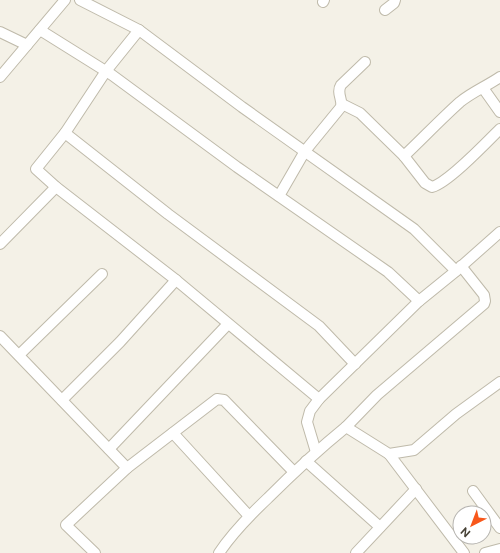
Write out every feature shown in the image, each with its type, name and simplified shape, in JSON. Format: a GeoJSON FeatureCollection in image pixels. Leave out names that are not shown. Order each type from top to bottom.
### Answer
{"type":"FeatureCollection","features":[{"type":"Feature","properties":{"kind":"street"},"geometry":{"type":"LineString","coordinates":[[0,77],[65,0]]}},
{"type":"Feature","properties":{"kind":"street"},"geometry":{"type":"LineString","coordinates":[[80,0],[139,30],[414,229],[458,268],[484,295],[484,304],[378,395],[346,427],[294,472],[249,516],[219,553]]}},
{"type":"Feature","properties":{"kind":"street"},"geometry":{"type":"LineString","coordinates":[[385,10],[394,3],[395,0]]}},
{"type":"Feature","properties":{"kind":"street"},"geometry":{"type":"LineString","coordinates":[[40,30],[106,71],[279,196],[388,272],[418,301]]}},
{"type":"Feature","properties":{"kind":"street"},"geometry":{"type":"LineString","coordinates":[[139,30],[106,71],[65,133],[36,169],[56,187],[176,280],[319,399]]}},
{"type":"Feature","properties":{"kind":"street"},"geometry":{"type":"LineString","coordinates":[[0,32],[27,45]]}},
{"type":"Feature","properties":{"kind":"street"},"geometry":{"type":"LineString","coordinates":[[365,62],[341,85],[339,93],[342,104],[360,113],[404,156],[425,183],[432,187],[436,186],[467,160],[500,129]]}},
{"type":"Feature","properties":{"kind":"street"},"geometry":{"type":"LineString","coordinates":[[404,156],[461,102],[474,92],[500,77]]}},
{"type":"Feature","properties":{"kind":"street"},"geometry":{"type":"LineString","coordinates":[[483,88],[500,112]]}},
{"type":"Feature","properties":{"kind":"street"},"geometry":{"type":"LineString","coordinates":[[279,196],[305,151],[342,104]]}},
{"type":"Feature","properties":{"kind":"street"},"geometry":{"type":"LineString","coordinates":[[65,133],[175,219],[319,326],[355,364]]}},
{"type":"Feature","properties":{"kind":"street"},"geometry":{"type":"LineString","coordinates":[[0,244],[56,187]]}},
{"type":"Feature","properties":{"kind":"street"},"geometry":{"type":"LineString","coordinates":[[316,452],[307,422],[310,411],[319,399],[418,301],[500,232]]}},
{"type":"Feature","properties":{"kind":"street"},"geometry":{"type":"LineString","coordinates":[[19,355],[102,274]]}},
{"type":"Feature","properties":{"kind":"street"},"geometry":{"type":"LineString","coordinates":[[62,400],[120,342],[176,280]]}},
{"type":"Feature","properties":{"kind":"street"},"geometry":{"type":"LineString","coordinates":[[109,449],[228,324]]}},
{"type":"Feature","properties":{"kind":"street"},"geometry":{"type":"LineString","coordinates":[[0,336],[127,468]]}},
{"type":"Feature","properties":{"kind":"street"},"geometry":{"type":"LineString","coordinates":[[389,454],[414,450],[456,414],[500,382]]}},
{"type":"Feature","properties":{"kind":"street"},"geometry":{"type":"LineString","coordinates":[[91,552],[66,525],[127,468],[217,399],[224,400],[294,472]]}},
{"type":"Feature","properties":{"kind":"street"},"geometry":{"type":"LineString","coordinates":[[346,427],[389,454],[464,553]]}},
{"type":"Feature","properties":{"kind":"street"},"geometry":{"type":"LineString","coordinates":[[173,432],[249,516]]}},
{"type":"Feature","properties":{"kind":"street"},"geometry":{"type":"LineString","coordinates":[[306,461],[380,527]]}},
{"type":"Feature","properties":{"kind":"street"},"geometry":{"type":"LineString","coordinates":[[356,553],[416,489]]}},
{"type":"Feature","properties":{"kind":"street"},"geometry":{"type":"LineString","coordinates":[[473,491],[500,528]]}},
{"type":"Feature","properties":{"kind":"street"},"geometry":{"type":"LineString","coordinates":[[485,553],[500,549]]}}]}
